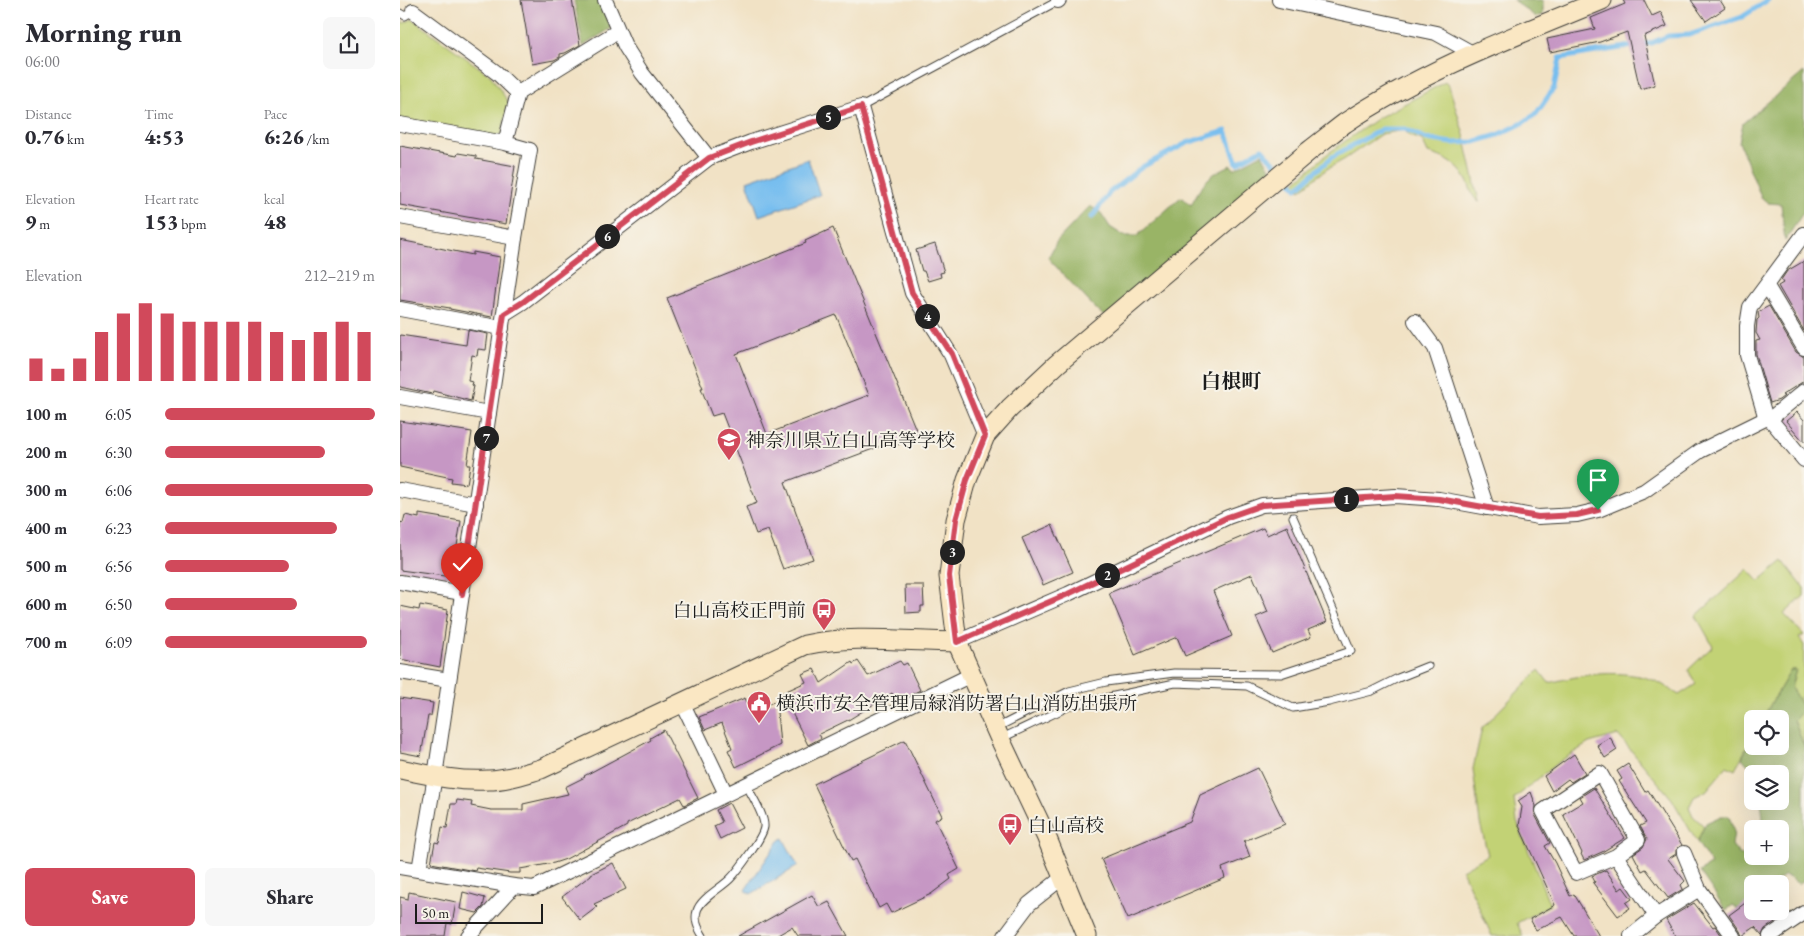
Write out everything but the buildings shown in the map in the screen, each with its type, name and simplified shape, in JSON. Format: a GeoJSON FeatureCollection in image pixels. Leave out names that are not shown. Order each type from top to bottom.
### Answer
{"type":"FeatureCollection","features":[{"type":"Feature","properties":{"kind":"street"},"geometry":{"type":"LineString","coordinates":[[605,0],[618,31],[642,73],[709,158]]}},
{"type":"Feature","properties":{"kind":"street"},"geometry":{"type":"LineString","coordinates":[[1279,0],[1436,33],[1474,54]]}},
{"type":"Feature","properties":{"kind":"street"},"geometry":{"type":"LineString","coordinates":[[1087,936],[1046,836],[997,733],[957,642],[949,576],[956,520],[967,480],[985,436],[1010,408],[1057,364],[1309,151],[1345,123],[1420,79],[1602,0]]}},
{"type":"Feature","properties":{"kind":"street"},"geometry":{"type":"LineString","coordinates":[[406,12],[497,74],[518,93]]}},
{"type":"Feature","properties":{"kind":"street"},"geometry":{"type":"LineString","coordinates":[[505,144],[518,93],[618,31]]}},
{"type":"Feature","properties":{"kind":"street"},"geometry":{"type":"LineString","coordinates":[[503,321],[523,302],[709,158],[751,142],[861,107],[912,293],[952,354],[985,436]]}},
{"type":"Feature","properties":{"kind":"street"},"geometry":{"type":"LineString","coordinates":[[400,124],[530,150],[419,870]]}},
{"type":"Feature","properties":{"kind":"street"},"geometry":{"type":"LineString","coordinates":[[400,217],[515,238]]}},
{"type":"Feature","properties":{"kind":"street"},"geometry":{"type":"LineString","coordinates":[[1804,234],[1750,307],[1746,340],[1747,355],[1767,419],[1804,460]]}},
{"type":"Feature","properties":{"kind":"street"},"geometry":{"type":"LineString","coordinates":[[1767,286],[1804,348]]}},
{"type":"Feature","properties":{"kind":"street"},"geometry":{"type":"LineString","coordinates":[[400,309],[503,321]]}},
{"type":"Feature","properties":{"kind":"street"},"geometry":{"type":"LineString","coordinates":[[1415,321],[1436,348],[1487,508]]}},
{"type":"Feature","properties":{"kind":"street"},"geometry":{"type":"LineString","coordinates":[[400,769],[435,776],[488,780],[515,777],[541,769],[806,645],[827,640],[856,638],[957,642],[1068,594],[1228,517],[1262,505],[1395,496],[1439,499],[1538,517],[1577,515],[1598,510],[1644,492],[1700,451],[1767,419],[1804,391]]}},
{"type":"Feature","properties":{"kind":"street"},"geometry":{"type":"LineString","coordinates":[[400,397],[489,413]]}},
{"type":"Feature","properties":{"kind":"street"},"geometry":{"type":"LineString","coordinates":[[400,490],[476,504]]}},
{"type":"Feature","properties":{"kind":"street"},"geometry":{"type":"LineString","coordinates":[[400,582],[462,594]]}},
{"type":"Feature","properties":{"kind":"street"},"geometry":{"type":"LineString","coordinates":[[400,672],[449,680]]}},
{"type":"Feature","properties":{"kind":"street"},"geometry":{"type":"LineString","coordinates":[[400,867],[534,888],[971,675]]}},
{"type":"Feature","properties":{"kind":"street"},"geometry":{"type":"LineString","coordinates":[[682,702],[726,794]]}},
{"type":"Feature","properties":{"kind":"street"},"geometry":{"type":"LineString","coordinates":[[1600,773],[1638,840],[1616,856],[1576,873],[1543,811],[1600,773]]}},
{"type":"Feature","properties":{"kind":"street"},"geometry":{"type":"LineString","coordinates":[[1684,853],[1699,889],[1733,936]]}},
{"type":"Feature","properties":{"kind":"street"},"geometry":{"type":"LineString","coordinates":[[1616,856],[1656,916]]}},
{"type":"Feature","properties":{"kind":"street"},"geometry":{"type":"LineString","coordinates":[[1005,936],[1029,904],[1063,877]]}},
{"type":"Feature","properties":{"kind":"street"},"geometry":{"type":"LineString","coordinates":[[468,936],[514,886]]}},
{"type":"Feature","properties":{"kind":"street"},"geometry":{"type":"LineString","coordinates":[[1631,936],[1656,916],[1699,889]]}},
{"type":"Feature","properties":{"kind":"street"},"geometry":{"type":"LineString","coordinates":[[1770,936],[1804,913]]}},
{"type":"Feature","properties":{"kind":"lane"},"geometry":{"type":"LineString","coordinates":[[861,107],[1059,0]]}},
{"type":"Feature","properties":{"kind":"lane"},"geometry":{"type":"LineString","coordinates":[[997,733],[1069,691],[1106,682],[1174,673],[1281,674],[1351,651],[1293,517]]}},
{"type":"Feature","properties":{"kind":"lane"},"geometry":{"type":"LineString","coordinates":[[997,733],[1072,705],[1175,683],[1246,686],[1293,708],[1372,691],[1428,666]]}},
{"type":"Feature","properties":{"kind":"lane"},"geometry":{"type":"LineString","coordinates":[[703,936],[696,923],[697,909],[705,899],[730,878],[757,842],[764,827],[763,817],[746,784]]}},
{"type":"Feature","properties":{"kind":"green space"},"geometry":{"type":"Polygon","coordinates":[[[574,0],[603,0],[613,27],[583,46],[574,0]]]}},
{"type":"Feature","properties":{"kind":"green space"},"geometry":{"type":"Polygon","coordinates":[[[1513,0],[1543,0],[1543,15],[1536,17],[1513,0]]]}},
{"type":"Feature","properties":{"kind":"green space"},"geometry":{"type":"Polygon","coordinates":[[[412,19],[491,76],[509,103],[500,140],[400,121],[400,20],[404,23],[412,19]]]}},
{"type":"Feature","properties":{"kind":"green space"},"geometry":{"type":"Polygon","coordinates":[[[1804,72],[1804,211],[1785,241],[1781,204],[1768,203],[1761,197],[1739,142],[1743,123],[1804,72]]]}},
{"type":"Feature","properties":{"kind":"green space"},"geometry":{"type":"Polygon","coordinates":[[[1445,82],[1449,86],[1464,135],[1479,202],[1474,197],[1463,174],[1455,165],[1428,153],[1422,140],[1410,136],[1404,130],[1381,134],[1327,169],[1300,190],[1294,183],[1327,154],[1378,118],[1445,82]]]}},
{"type":"Feature","properties":{"kind":"green space"},"geometry":{"type":"Polygon","coordinates":[[[1262,154],[1272,172],[1106,318],[1048,258],[1057,241],[1090,206],[1101,213],[1110,227],[1124,236],[1137,236],[1181,197],[1191,205],[1199,190],[1217,172],[1231,165],[1234,169],[1262,154]]]}},
{"type":"Feature","properties":{"kind":"green space"},"geometry":{"type":"Polygon","coordinates":[[[1783,561],[1804,588],[1804,596],[1784,614],[1804,635],[1799,638],[1804,645],[1804,695],[1800,698],[1804,708],[1804,746],[1794,720],[1803,709],[1791,687],[1796,670],[1791,670],[1767,710],[1744,710],[1744,753],[1735,770],[1727,766],[1706,791],[1694,797],[1689,807],[1693,816],[1704,826],[1697,842],[1672,799],[1618,735],[1589,743],[1557,763],[1514,799],[1517,822],[1550,905],[1517,923],[1523,936],[1492,936],[1462,870],[1488,855],[1480,823],[1473,769],[1482,728],[1539,670],[1549,683],[1602,674],[1643,677],[1656,681],[1679,695],[1696,684],[1688,670],[1713,646],[1696,616],[1748,569],[1759,581],[1783,561]]]}},
{"type":"Feature","properties":{"kind":"green space"},"geometry":{"type":"Polygon","coordinates":[[[1791,670],[1796,670],[1791,687],[1803,709],[1794,721],[1804,746],[1804,880],[1799,884],[1789,878],[1789,875],[1744,875],[1744,905],[1738,909],[1733,905],[1726,910],[1700,872],[1711,864],[1697,842],[1706,823],[1721,816],[1729,816],[1734,832],[1732,845],[1739,854],[1744,856],[1744,865],[1789,865],[1789,820],[1762,820],[1762,810],[1789,810],[1789,765],[1748,765],[1742,758],[1744,754],[1789,755],[1789,710],[1767,710],[1791,670]]]}},
{"type":"Feature","properties":{"kind":"water"},"geometry":{"type":"Polygon","coordinates":[[[808,159],[820,195],[759,216],[747,181],[808,159]]]}},
{"type":"Feature","properties":{"kind":"water"},"geometry":{"type":"Polygon","coordinates":[[[783,838],[798,866],[751,894],[745,890],[778,842],[783,838]]]}},
{"type":"Feature","properties":{"kind":"waterway"},"geometry":{"type":"LineString","coordinates":[[1092,217],[1110,192],[1142,167],[1187,143],[1226,131],[1237,163],[1262,149],[1297,188],[1332,157],[1382,129],[1405,129],[1427,139],[1452,143],[1474,142],[1498,135],[1536,114],[1554,88],[1560,58],[1651,43],[1668,36],[1689,35],[1742,17],[1768,0]]}},
{"type":"Feature","properties":{"kind":"place","name":"神奈川県立白山高等学校"},"geometry":{"type":"Point","coordinates":[729,461]}},
{"type":"Feature","properties":{"kind":"place","name":"白山高校正門前"},"geometry":{"type":"Point","coordinates":[824,631]}},
{"type":"Feature","properties":{"kind":"place","name":"横浜市安全管理局緑消防署白山消防出張所"},"geometry":{"type":"Point","coordinates":[759,724]}},
{"type":"Feature","properties":{"kind":"place","name":"白山高校"},"geometry":{"type":"Point","coordinates":[1010,846]}},
{"type":"Feature","properties":{"kind":"district","name":"白根町"},"geometry":{"type":"Point","coordinates":[1231,381]}},
{"type":"Feature","properties":{"kind":"route"},"geometry":{"type":"LineString","coordinates":[[462,594],[504,314],[523,302],[709,158],[751,142],[861,107],[912,293],[952,354],[985,436],[967,480],[956,520],[949,576],[957,642],[1068,594],[1228,517],[1262,505],[1395,496],[1439,499],[1538,517],[1577,515],[1598,510]]}}]}
